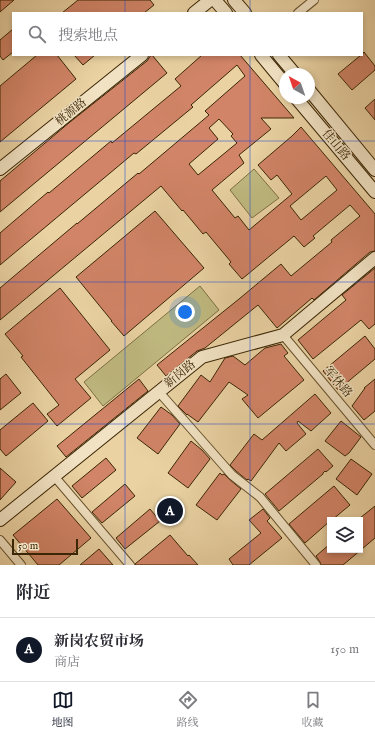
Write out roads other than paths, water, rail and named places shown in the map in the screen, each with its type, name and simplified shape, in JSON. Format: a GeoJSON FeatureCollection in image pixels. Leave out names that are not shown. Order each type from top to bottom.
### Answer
{"type":"FeatureCollection","features":[{"type":"Feature","properties":{"kind":"street"},"geometry":{"type":"LineString","coordinates":[[195,12],[210,0]]}},
{"type":"Feature","properties":{"kind":"street"},"geometry":{"type":"LineString","coordinates":[[215,0],[225,12]]}},
{"type":"Feature","properties":{"kind":"street"},"geometry":{"type":"LineString","coordinates":[[234,0],[243,12]]}},
{"type":"Feature","properties":{"kind":"street"},"geometry":{"type":"LineString","coordinates":[[299,12],[314,0]]}},
{"type":"Feature","properties":{"kind":"street","name":"桃源路"},"geometry":{"type":"LineString","coordinates":[[0,169],[141,56]]}},
{"type":"Feature","properties":{"kind":"street"},"geometry":{"type":"LineString","coordinates":[[262,56],[279,77]]}},
{"type":"Feature","properties":{"kind":"street"},"geometry":{"type":"LineString","coordinates":[[280,56],[290,68]]}},
{"type":"Feature","properties":{"kind":"street","name":"佳山路"},"geometry":{"type":"LineString","coordinates":[[315,97],[375,170]]}},
{"type":"Feature","properties":{"kind":"street","name":"佳山路"},"geometry":{"type":"LineString","coordinates":[[301,104],[375,192]]}},
{"type":"Feature","properties":{"kind":"street","name":"新岗路"},"geometry":{"type":"LineString","coordinates":[[0,520],[202,357],[283,335],[375,258]]}},
{"type":"Feature","properties":{"kind":"street","name":"军休路"},"geometry":{"type":"LineString","coordinates":[[283,335],[375,445]]}},
{"type":"Feature","properties":{"kind":"street"},"geometry":{"type":"LineString","coordinates":[[159,392],[232,475],[260,497],[316,565]]}},
{"type":"Feature","properties":{"kind":"street"},"geometry":{"type":"LineString","coordinates":[[54,476],[130,565]]}},
{"type":"Feature","properties":{"kind":"street"},"geometry":{"type":"LineString","coordinates":[[0,540],[21,565]]}},
{"type":"Feature","properties":{"kind":"place","name":"新岗农贸市场"},"geometry":{"type":"Point","coordinates":[170,511]}}]}
